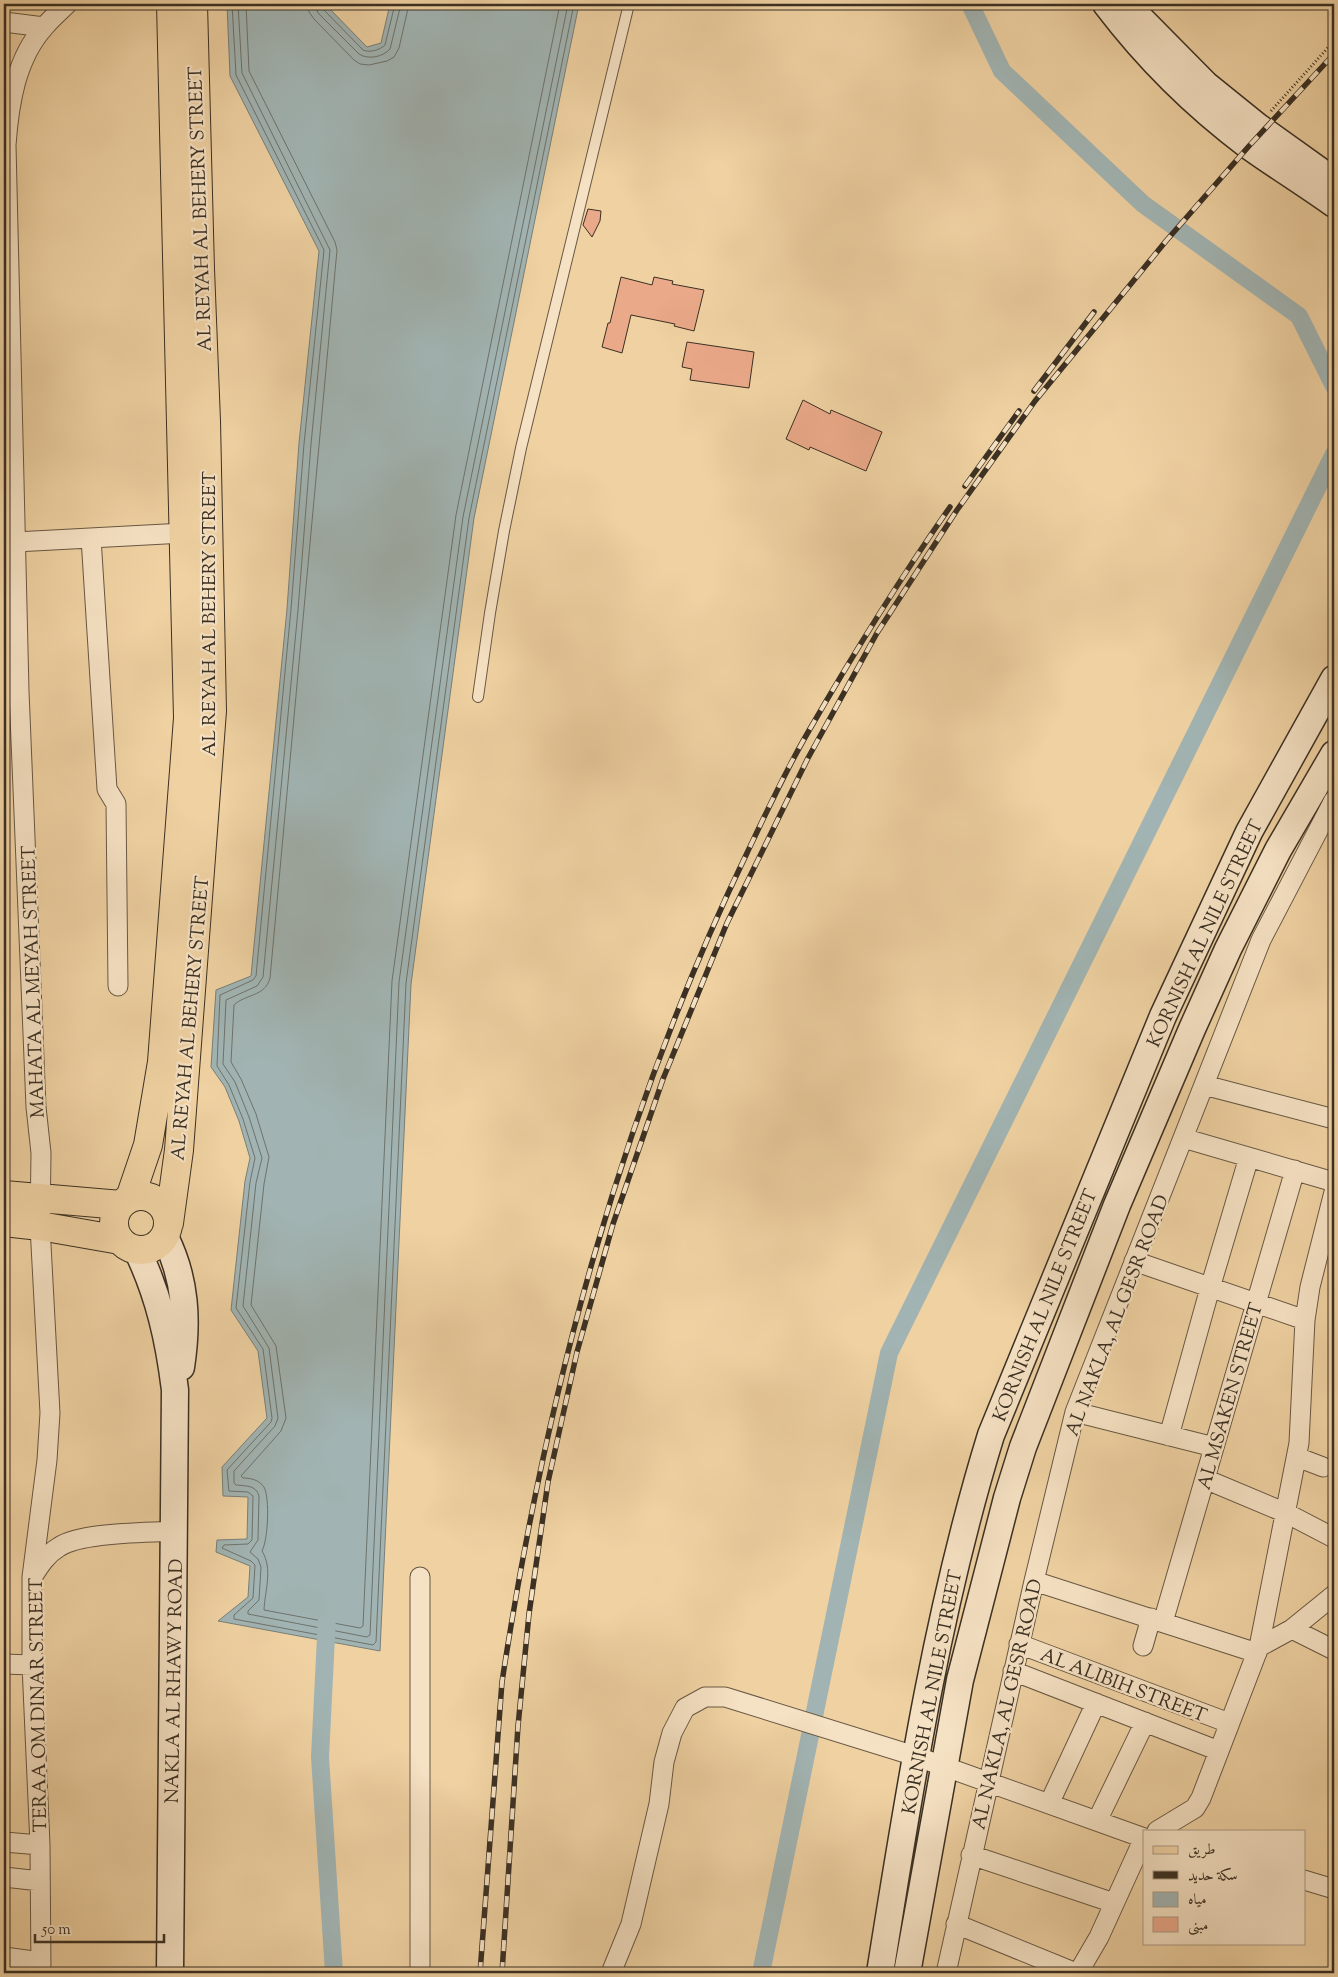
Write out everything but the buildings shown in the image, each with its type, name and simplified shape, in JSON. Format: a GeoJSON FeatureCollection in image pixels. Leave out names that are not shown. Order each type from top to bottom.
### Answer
{"type":"FeatureCollection","features":[{"type":"Feature","properties":{"kind":"main road","name":"AL REYAH AL BEHERY STREET"},"geometry":{"type":"LineString","coordinates":[[125,1201],[148,1145],[162,1062],[185,761],[188,678],[171,4]]}},
{"type":"Feature","properties":{"kind":"main road","name":"AL REYAH AL BEHERY STREET"},"geometry":{"type":"LineString","coordinates":[[167,1230],[179,1150],[212,711],[206,421],[193,4]]}},
{"type":"Feature","properties":{"kind":"main road"},"geometry":{"type":"LineString","coordinates":[[1106,4],[1156,64],[1257,126],[1334,196]]}},
{"type":"Feature","properties":{"kind":"main road"},"geometry":{"type":"LineString","coordinates":[[1126,4],[1199,92],[1249,146],[1334,196]]}},
{"type":"Feature","properties":{"kind":"main road","name":"KORNISH AL NILE STREET"},"geometry":{"type":"LineString","coordinates":[[880,1973],[915,1756],[931,1674],[968,1515],[991,1435],[1167,1007],[1249,832],[1334,679]]}},
{"type":"Feature","properties":{"kind":"main road","name":"KORNISH AL NILE STREET"},"geometry":{"type":"LineString","coordinates":[[906,1973],[960,1680],[1007,1498],[1023,1447],[1117,1205],[1192,1029],[1232,941],[1278,850],[1334,754]]}},
{"type":"Feature","properties":{"kind":"main road"},"geometry":{"type":"LineString","coordinates":[[148,1145],[179,1150]]}},
{"type":"Feature","properties":{"kind":"main road"},"geometry":{"type":"LineString","coordinates":[[4,1195],[125,1201],[141,1195],[152,1197],[161,1203],[167,1212],[167,1230],[160,1243],[153,1248],[128,1245],[40,1226],[4,1222]]}},
{"type":"Feature","properties":{"kind":"main road"},"geometry":{"type":"LineString","coordinates":[[125,1201],[116,1213],[114,1222],[115,1231],[128,1245]]}},
{"type":"Feature","properties":{"kind":"main road","name":"NAKLA AL RHAWY ROAD"},"geometry":{"type":"LineString","coordinates":[[167,1230],[184,1300],[184,1345],[175,1390]]}},
{"type":"Feature","properties":{"kind":"main road","name":"NAKLA AL RHAWY ROAD"},"geometry":{"type":"LineString","coordinates":[[128,1245],[150,1275],[162,1313],[172,1360],[175,1390],[170,1973]]}},
{"type":"Feature","properties":{"kind":"street","name":"MAHATA AL MEYAH STREET"},"geometry":{"type":"LineString","coordinates":[[40,1198],[41,1153],[36,1107],[12,689],[15,542],[7,338],[5,145],[8,112],[26,53],[44,27],[67,4]]}},
{"type":"Feature","properties":{"kind":"street"},"geometry":{"type":"LineString","coordinates":[[4,22],[44,27]]}},
{"type":"Feature","properties":{"kind":"street"},"geometry":{"type":"LineString","coordinates":[[4,88],[5,145]]}},
{"type":"Feature","properties":{"kind":"street"},"geometry":{"type":"LineString","coordinates":[[15,542],[184,533]]}},
{"type":"Feature","properties":{"kind":"street"},"geometry":{"type":"LineString","coordinates":[[91,538],[107,789],[116,804],[118,986]]}},
{"type":"Feature","properties":{"kind":"street","name":"AL NAKLA, AL GESR ROAD"},"geometry":{"type":"LineString","coordinates":[[946,1973],[1019,1644],[1075,1412],[1261,940],[1334,800]]}},
{"type":"Feature","properties":{"kind":"street"},"geometry":{"type":"LineString","coordinates":[[1204,1085],[1334,1119]]}},
{"type":"Feature","properties":{"kind":"street"},"geometry":{"type":"LineString","coordinates":[[1183,1138],[1334,1182]]}},
{"type":"Feature","properties":{"kind":"street"},"geometry":{"type":"LineString","coordinates":[[1169,1436],[1249,1157]]}},
{"type":"Feature","properties":{"kind":"street","name":"AL MSAKEN STREET"},"geometry":{"type":"LineString","coordinates":[[1143,1646],[1157,1620],[1205,1479],[1295,1170]]}},
{"type":"Feature","properties":{"kind":"street"},"geometry":{"type":"LineString","coordinates":[[1159,1830],[1194,1808],[1201,1798],[1258,1650],[1297,1457],[1305,1320],[1310,1287],[1334,1192]]}},
{"type":"Feature","properties":{"kind":"street","name":"TERAA OM DINAR STREET"},"geometry":{"type":"LineString","coordinates":[[40,1198],[50,1413],[47,1460],[32,1577],[32,1665],[40,1845],[41,1968]]}},
{"type":"Feature","properties":{"kind":"street"},"geometry":{"type":"LineString","coordinates":[[1134,1261],[1305,1320]]}},
{"type":"Feature","properties":{"kind":"street"},"geometry":{"type":"LineString","coordinates":[[1075,1412],[1214,1447]]}},
{"type":"Feature","properties":{"kind":"street"},"geometry":{"type":"LineString","coordinates":[[1297,1457],[1323,1467]]}},
{"type":"Feature","properties":{"kind":"street"},"geometry":{"type":"LineString","coordinates":[[1205,1479],[1286,1513],[1334,1538]]}},
{"type":"Feature","properties":{"kind":"street"},"geometry":{"type":"LineString","coordinates":[[32,1577],[52,1552],[59,1546],[77,1538],[174,1531]]}},
{"type":"Feature","properties":{"kind":"street"},"geometry":{"type":"LineString","coordinates":[[420,1577],[420,1973]]}},
{"type":"Feature","properties":{"kind":"street"},"geometry":{"type":"LineString","coordinates":[[1034,1581],[1258,1650],[1292,1629],[1332,1599]]}},
{"type":"Feature","properties":{"kind":"street"},"geometry":{"type":"LineString","coordinates":[[1292,1629],[1334,1650]]}},
{"type":"Feature","properties":{"kind":"street","name":"AL ALIBIH STREET"},"geometry":{"type":"LineString","coordinates":[[1019,1644],[1229,1724]]}},
{"type":"Feature","properties":{"kind":"street"},"geometry":{"type":"LineString","coordinates":[[4,1664],[32,1665]]}},
{"type":"Feature","properties":{"kind":"street"},"geometry":{"type":"LineString","coordinates":[[1013,1671],[1219,1751]]}},
{"type":"Feature","properties":{"kind":"street"},"geometry":{"type":"LineString","coordinates":[[611,1973],[630,1924],[659,1804],[664,1762],[672,1733],[685,1708],[705,1697],[725,1697],[915,1756],[1143,1838]]}},
{"type":"Feature","properties":{"kind":"street"},"geometry":{"type":"LineString","coordinates":[[1049,1804],[1096,1703]]}},
{"type":"Feature","properties":{"kind":"street"},"geometry":{"type":"LineString","coordinates":[[1096,1821],[1146,1722]]}},
{"type":"Feature","properties":{"kind":"street"},"geometry":{"type":"LineString","coordinates":[[956,1924],[1077,1973],[1098,1938],[1143,1840]]}},
{"type":"Feature","properties":{"kind":"street"},"geometry":{"type":"LineString","coordinates":[[4,1842],[40,1845]]}},
{"type":"Feature","properties":{"kind":"street"},"geometry":{"type":"LineString","coordinates":[[971,1855],[1114,1903]]}},
{"type":"Feature","properties":{"kind":"street"},"geometry":{"type":"LineString","coordinates":[[4,1877],[40,1881]]}},
{"type":"Feature","properties":{"kind":"street"},"geometry":{"type":"LineString","coordinates":[[1306,1881],[1334,1889]]}},
{"type":"Feature","properties":{"kind":"street"},"geometry":{"type":"LineString","coordinates":[[4,1957],[41,1968]]}},
{"type":"Feature","properties":{"kind":"lane"},"geometry":{"type":"LineString","coordinates":[[478,697],[501,549],[522,448],[629,4]]}},
{"type":"Feature","properties":{"kind":"path"},"geometry":{"type":"LineString","coordinates":[[1257,126],[1334,41]]}},
{"type":"Feature","properties":{"kind":"water"},"geometry":{"type":"Polygon","coordinates":[[[227,4],[325,4],[367,47],[381,43],[390,4],[579,4],[474,518],[411,984],[380,1651],[218,1621],[248,1597],[250,1566],[216,1552],[217,1540],[247,1539],[248,1497],[223,1496],[222,1467],[267,1418],[258,1351],[231,1310],[245,1181],[250,1158],[239,1121],[225,1087],[211,1067],[216,990],[251,976],[287,609],[299,443],[319,251],[230,76],[227,4]]]}},
{"type":"Feature","properties":{"kind":"waterway"},"geometry":{"type":"LineString","coordinates":[[970,4],[1002,71],[1143,204],[1299,316],[1334,386]]}},
{"type":"Feature","properties":{"kind":"waterway"},"geometry":{"type":"LineString","coordinates":[[761,1973],[889,1353],[1334,454]]}},
{"type":"Feature","properties":{"kind":"waterway"},"geometry":{"type":"LineString","coordinates":[[327,1617],[320,1757],[334,1973]]}},
{"type":"Feature","properties":{"kind":"railway"},"geometry":{"type":"LineString","coordinates":[[502,1973],[518,1726],[529,1614],[548,1482],[577,1352],[613,1224],[663,1079],[727,923],[808,758],[877,633],[957,510],[1035,401],[1166,241],[1249,146],[1334,54]]}},
{"type":"Feature","properties":{"kind":"railway"},"geometry":{"type":"LineString","coordinates":[[1034,391],[1094,312]]}},
{"type":"Feature","properties":{"kind":"railway"},"geometry":{"type":"LineString","coordinates":[[965,486],[1019,411]]}},
{"type":"Feature","properties":{"kind":"railway"},"geometry":{"type":"LineString","coordinates":[[480,1973],[502,1682],[520,1574],[565,1362],[593,1258],[625,1155],[661,1053],[702,952],[783,778],[807,734],[894,590],[950,507]]}}]}
